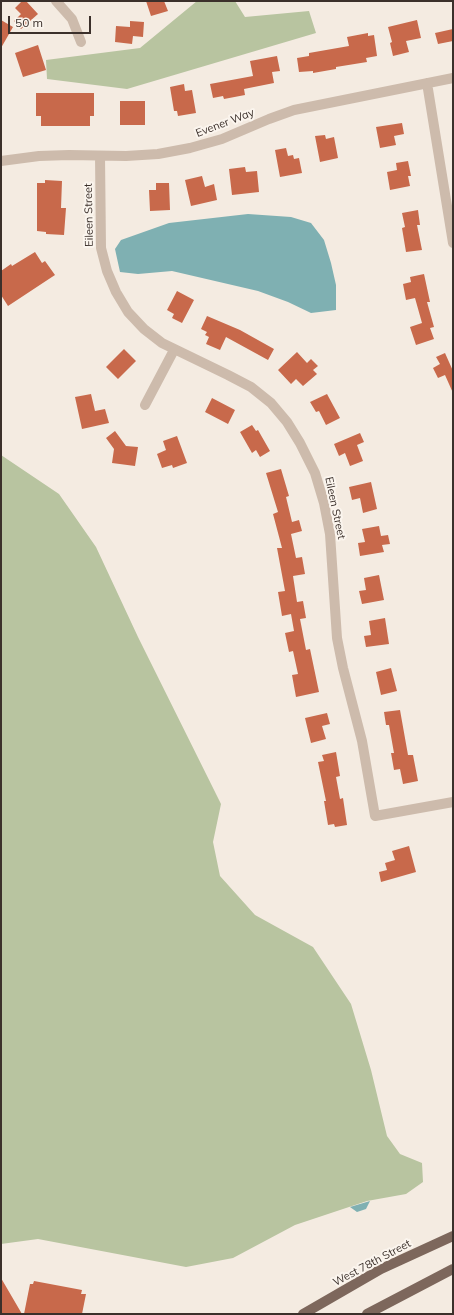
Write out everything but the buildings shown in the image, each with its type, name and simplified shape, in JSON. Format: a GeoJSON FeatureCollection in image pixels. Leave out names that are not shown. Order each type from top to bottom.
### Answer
{"type":"FeatureCollection","features":[{"type":"Feature","properties":{"kind":"main road","name":"West 78th Street"},"geometry":{"type":"LineString","coordinates":[[303,1314],[381,1269],[453,1236]]}},
{"type":"Feature","properties":{"kind":"main road"},"geometry":{"type":"LineString","coordinates":[[367,1314],[453,1269]]}},
{"type":"Feature","properties":{"kind":"street"},"geometry":{"type":"LineString","coordinates":[[56,1],[72,19],[81,42]]}},
{"type":"Feature","properties":{"kind":"street","name":"Evener Way"},"geometry":{"type":"LineString","coordinates":[[1,161],[39,156],[158,154],[190,148],[222,139],[294,110],[453,78]]}},
{"type":"Feature","properties":{"kind":"street"},"geometry":{"type":"LineString","coordinates":[[427,83],[453,243]]}},
{"type":"Feature","properties":{"kind":"street","name":"Eileen Street"},"geometry":{"type":"LineString","coordinates":[[100,156],[101,248],[107,271],[116,292],[128,312],[162,343],[251,387],[271,403],[288,422],[315,473],[324,503],[330,534],[337,638],[343,668],[362,741],[375,816],[453,802]]}},
{"type":"Feature","properties":{"kind":"street"},"geometry":{"type":"LineString","coordinates":[[145,405],[174,350]]}},
{"type":"Feature","properties":{"kind":"green space"},"geometry":{"type":"Polygon","coordinates":[[[197,1],[235,1],[245,17],[309,11],[316,33],[127,89],[47,79],[46,60],[140,48],[197,1]]]}},
{"type":"Feature","properties":{"kind":"green space"},"geometry":{"type":"Polygon","coordinates":[[[1,455],[59,494],[96,547],[138,637],[221,804],[213,842],[220,876],[255,915],[313,947],[351,1004],[371,1070],[387,1136],[400,1154],[422,1163],[423,1182],[406,1194],[367,1201],[295,1225],[233,1258],[186,1267],[38,1239],[1,1244],[1,455]]]}},
{"type":"Feature","properties":{"kind":"water"},"geometry":{"type":"Polygon","coordinates":[[[248,214],[291,217],[311,223],[324,240],[331,263],[336,285],[336,310],[311,313],[288,302],[258,291],[172,271],[138,274],[120,272],[115,249],[121,240],[169,223],[248,214]]]}},
{"type":"Feature","properties":{"kind":"water"},"geometry":{"type":"Polygon","coordinates":[[[370,1201],[366,1209],[357,1212],[350,1207],[370,1201]]]}}]}
